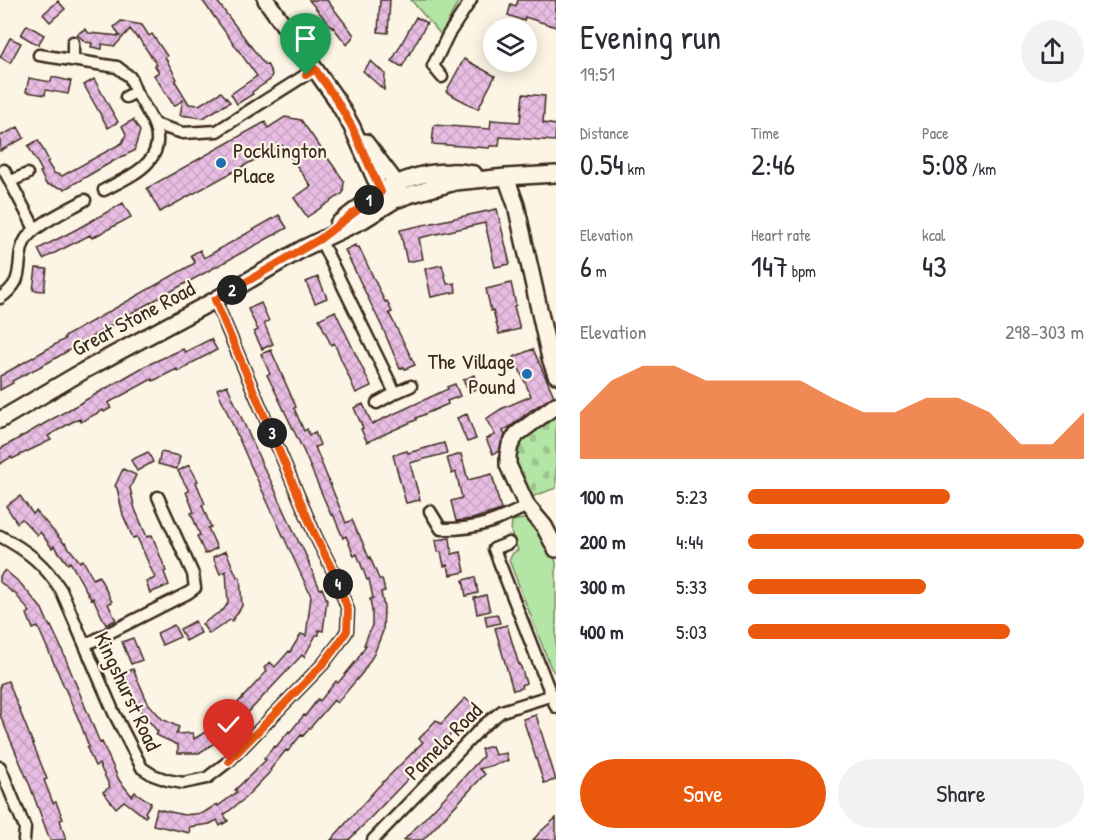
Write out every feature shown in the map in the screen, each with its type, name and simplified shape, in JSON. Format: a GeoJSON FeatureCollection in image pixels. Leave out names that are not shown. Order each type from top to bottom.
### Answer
{"type":"FeatureCollection","features":[{"type":"Feature","properties":{"kind":"street"},"geometry":{"type":"LineString","coordinates":[[266,0],[336,99],[352,127],[381,192],[395,200],[396,183],[352,127]]}},
{"type":"Feature","properties":{"kind":"street"},"geometry":{"type":"LineString","coordinates":[[442,77],[433,66],[448,35],[471,0]]}},
{"type":"Feature","properties":{"kind":"street"},"geometry":{"type":"LineString","coordinates":[[73,42],[73,60]]}},
{"type":"Feature","properties":{"kind":"street"},"geometry":{"type":"LineString","coordinates":[[39,55],[117,67],[129,77],[131,95],[154,124],[158,143],[155,154],[139,172],[104,190]]}},
{"type":"Feature","properties":{"kind":"street"},"geometry":{"type":"LineString","coordinates":[[154,124],[183,133],[217,132],[315,69]]}},
{"type":"Feature","properties":{"kind":"street"},"geometry":{"type":"LineString","coordinates":[[4,170],[35,230]]}},
{"type":"Feature","properties":{"kind":"street","name":"Great Stone Road"},"geometry":{"type":"LineString","coordinates":[[320,239],[396,183],[415,177],[450,172],[507,177]]}},
{"type":"Feature","properties":{"kind":"street"},"geometry":{"type":"LineString","coordinates":[[11,182],[27,174]]}},
{"type":"Feature","properties":{"kind":"street"},"geometry":{"type":"LineString","coordinates":[[556,174],[507,177],[556,375]]}},
{"type":"Feature","properties":{"kind":"street","name":"Great Stone Road"},"geometry":{"type":"LineString","coordinates":[[0,420],[85,369],[215,300],[320,239],[363,220],[395,200],[455,182],[507,177]]}},
{"type":"Feature","properties":{"kind":"street"},"geometry":{"type":"LineString","coordinates":[[0,298],[16,281],[20,253],[26,239],[35,230],[85,200]]}},
{"type":"Feature","properties":{"kind":"street"},"geometry":{"type":"LineString","coordinates":[[320,239],[395,393]]}},
{"type":"Feature","properties":{"kind":"street","name":"Kingshurst Road"},"geometry":{"type":"LineString","coordinates":[[0,536],[34,558],[49,572],[61,590],[114,713],[142,768],[153,775],[183,783],[207,778],[229,761],[323,664],[347,631],[348,610],[336,577],[315,535],[215,300]]}},
{"type":"Feature","properties":{"kind":"street"},"geometry":{"type":"LineString","coordinates":[[376,403],[411,386]]}},
{"type":"Feature","properties":{"kind":"street"},"geometry":{"type":"LineString","coordinates":[[556,405],[517,434],[507,455],[508,465],[527,506],[544,526],[556,549]]}},
{"type":"Feature","properties":{"kind":"street"},"geometry":{"type":"LineString","coordinates":[[85,645],[195,588],[193,574],[158,497]]}},
{"type":"Feature","properties":{"kind":"street"},"geometry":{"type":"LineString","coordinates":[[430,511],[441,529],[457,530],[501,519],[527,506]]}},
{"type":"Feature","properties":{"kind":"street"},"geometry":{"type":"LineString","coordinates":[[508,543],[494,549],[554,695],[556,707]]}},
{"type":"Feature","properties":{"kind":"street","name":"Pamela Road"},"geometry":{"type":"LineString","coordinates":[[373,840],[483,726],[502,711],[554,695]]}},
{"type":"Feature","properties":{"kind":"street"},"geometry":{"type":"LineString","coordinates":[[0,767],[25,828],[24,840]]}},
{"type":"Feature","properties":{"kind":"green space"},"geometry":{"type":"Polygon","coordinates":[[[411,0],[459,0],[441,35],[411,0]]]}},
{"type":"Feature","properties":{"kind":"green space"},"geometry":{"type":"Polygon","coordinates":[[[556,414],[556,488],[531,497],[515,461],[515,449],[523,436],[556,414]]]}},
{"type":"Feature","properties":{"kind":"green space"},"geometry":{"type":"Polygon","coordinates":[[[528,518],[541,529],[556,562],[556,675],[551,668],[509,560],[518,550],[511,532],[512,521],[528,518]]]}},
{"type":"Feature","properties":{"kind":"building"},"geometry":{"type":"Polygon","coordinates":[[[202,0],[216,0],[265,65],[267,64],[272,74],[270,80],[237,104],[231,94],[257,76],[202,0]]]}},
{"type":"Feature","properties":{"kind":"building"},"geometry":{"type":"Polygon","coordinates":[[[309,0],[327,0],[354,35],[347,45],[333,27],[309,0]]]}},
{"type":"Feature","properties":{"kind":"building"},"geometry":{"type":"Polygon","coordinates":[[[380,0],[390,0],[388,33],[378,32],[380,0]]]}},
{"type":"Feature","properties":{"kind":"building"},"geometry":{"type":"Polygon","coordinates":[[[518,0],[556,0],[556,27],[537,21],[537,18],[516,18],[508,15],[511,4],[516,6],[518,0]]]}},
{"type":"Feature","properties":{"kind":"building"},"geometry":{"type":"Polygon","coordinates":[[[58,1],[65,9],[50,22],[43,14],[58,1]]]}},
{"type":"Feature","properties":{"kind":"building"},"geometry":{"type":"Polygon","coordinates":[[[416,17],[427,23],[402,67],[392,61],[416,17]]]}},
{"type":"Feature","properties":{"kind":"building"},"geometry":{"type":"Polygon","coordinates":[[[121,21],[142,25],[149,36],[152,34],[167,56],[165,57],[177,79],[175,81],[189,104],[199,105],[221,92],[230,102],[203,118],[180,115],[183,100],[174,106],[154,75],[159,72],[155,66],[157,65],[130,29],[115,46],[102,44],[102,49],[91,47],[92,43],[85,42],[77,34],[85,29],[89,33],[120,36],[114,27],[121,21]]]}},
{"type":"Feature","properties":{"kind":"building"},"geometry":{"type":"Polygon","coordinates":[[[27,25],[44,35],[38,45],[21,35],[27,25]]]}},
{"type":"Feature","properties":{"kind":"building"},"geometry":{"type":"Polygon","coordinates":[[[10,38],[21,43],[10,63],[0,57],[10,38]]]}},
{"type":"Feature","properties":{"kind":"building"},"geometry":{"type":"Polygon","coordinates":[[[464,59],[483,69],[483,72],[495,76],[478,109],[446,92],[464,59]]]}},
{"type":"Feature","properties":{"kind":"building"},"geometry":{"type":"Polygon","coordinates":[[[371,61],[385,74],[384,90],[363,71],[371,61]]]}},
{"type":"Feature","properties":{"kind":"building"},"geometry":{"type":"Polygon","coordinates":[[[52,77],[71,81],[68,94],[46,90],[45,95],[26,92],[29,78],[51,82],[52,77]]]}},
{"type":"Feature","properties":{"kind":"building"},"geometry":{"type":"Polygon","coordinates":[[[94,79],[118,122],[108,128],[84,85],[94,79]]]}},
{"type":"Feature","properties":{"kind":"building"},"geometry":{"type":"Polygon","coordinates":[[[523,94],[545,96],[543,123],[556,125],[555,141],[500,137],[499,146],[489,148],[432,144],[434,125],[490,129],[491,120],[520,122],[523,94]]]}},
{"type":"Feature","properties":{"kind":"building","name":"Pocklington Place"},"geometry":{"type":"Polygon","coordinates":[[[285,117],[301,120],[344,181],[343,193],[307,217],[294,198],[311,186],[282,145],[160,212],[147,188],[265,122],[268,128],[285,117]]]}},
{"type":"Feature","properties":{"kind":"building"},"geometry":{"type":"Polygon","coordinates":[[[133,120],[140,131],[134,151],[65,189],[46,184],[40,172],[42,171],[28,146],[38,140],[54,173],[62,176],[122,143],[126,134],[122,126],[133,120]]]}},
{"type":"Feature","properties":{"kind":"building"},"geometry":{"type":"Polygon","coordinates":[[[18,127],[24,138],[0,151],[0,136],[18,127]]]}},
{"type":"Feature","properties":{"kind":"building"},"geometry":{"type":"Polygon","coordinates":[[[123,203],[131,217],[92,238],[90,235],[43,259],[38,249],[123,203]]]}},
{"type":"Feature","properties":{"kind":"building"},"geometry":{"type":"Polygon","coordinates":[[[497,209],[510,264],[495,267],[485,223],[419,238],[423,259],[407,262],[400,230],[497,209]]]}},
{"type":"Feature","properties":{"kind":"building"},"geometry":{"type":"Polygon","coordinates":[[[279,215],[287,228],[144,306],[0,390],[0,376],[195,263],[191,255],[200,250],[204,258],[279,215]]]}},
{"type":"Feature","properties":{"kind":"building"},"geometry":{"type":"Polygon","coordinates":[[[355,245],[356,248],[359,247],[385,302],[387,301],[392,312],[389,313],[415,365],[400,369],[345,250],[355,245]]]}},
{"type":"Feature","properties":{"kind":"building"},"geometry":{"type":"Polygon","coordinates":[[[442,265],[447,284],[455,283],[456,292],[431,297],[425,269],[442,265]]]}},
{"type":"Feature","properties":{"kind":"building"},"geometry":{"type":"Polygon","coordinates":[[[36,268],[47,269],[44,291],[33,290],[36,268]]]}},
{"type":"Feature","properties":{"kind":"building"},"geometry":{"type":"Polygon","coordinates":[[[318,277],[327,298],[315,303],[306,282],[318,277]]]}},
{"type":"Feature","properties":{"kind":"building"},"geometry":{"type":"Polygon","coordinates":[[[511,283],[520,329],[499,334],[486,289],[511,283]]]}},
{"type":"Feature","properties":{"kind":"building"},"geometry":{"type":"Polygon","coordinates":[[[261,303],[269,321],[264,323],[273,344],[262,349],[254,332],[258,330],[248,309],[261,303]]]}},
{"type":"Feature","properties":{"kind":"building"},"geometry":{"type":"Polygon","coordinates":[[[335,311],[371,386],[356,393],[334,343],[331,345],[319,319],[335,311]]]}},
{"type":"Feature","properties":{"kind":"building"},"geometry":{"type":"Polygon","coordinates":[[[211,339],[217,350],[178,372],[177,369],[153,381],[152,379],[108,403],[111,408],[104,412],[103,410],[81,422],[80,419],[72,422],[48,436],[51,440],[0,464],[0,449],[145,366],[183,349],[185,352],[211,339]]]}},
{"type":"Feature","properties":{"kind":"building"},"geometry":{"type":"Polygon","coordinates":[[[533,349],[554,396],[503,431],[505,435],[499,451],[493,454],[486,439],[495,435],[486,419],[501,409],[531,396],[514,357],[533,349]]]}},
{"type":"Feature","properties":{"kind":"building"},"geometry":{"type":"Polygon","coordinates":[[[271,350],[304,431],[307,429],[309,435],[315,432],[320,445],[315,447],[346,523],[352,520],[379,579],[382,579],[385,591],[381,592],[384,608],[383,631],[374,654],[363,672],[337,703],[334,700],[303,736],[301,735],[288,751],[286,750],[271,771],[243,800],[224,815],[228,821],[220,826],[217,820],[210,824],[189,827],[190,833],[153,825],[157,809],[184,815],[203,813],[217,804],[218,806],[237,792],[235,790],[266,760],[264,759],[274,746],[276,747],[318,699],[320,701],[336,681],[338,683],[357,660],[366,645],[364,645],[372,625],[370,599],[373,598],[369,579],[367,580],[357,554],[354,556],[346,536],[343,538],[333,514],[331,515],[267,375],[270,374],[261,354],[271,350]]]}},
{"type":"Feature","properties":{"kind":"building"},"geometry":{"type":"Polygon","coordinates":[[[474,375],[480,387],[469,392],[463,380],[474,375]]]}},
{"type":"Feature","properties":{"kind":"building"},"geometry":{"type":"Polygon","coordinates":[[[455,384],[460,396],[447,401],[448,404],[367,442],[354,408],[363,404],[372,424],[455,384]]]}},
{"type":"Feature","properties":{"kind":"building"},"geometry":{"type":"Polygon","coordinates":[[[227,385],[327,600],[323,631],[319,630],[319,635],[316,635],[304,657],[302,655],[227,735],[199,753],[178,753],[178,745],[156,735],[158,732],[138,708],[122,673],[133,669],[148,703],[162,719],[179,727],[176,734],[193,733],[194,739],[226,719],[225,717],[267,671],[264,668],[270,662],[275,667],[290,652],[301,634],[306,636],[311,596],[217,389],[227,385]]]}},
{"type":"Feature","properties":{"kind":"building"},"geometry":{"type":"Polygon","coordinates":[[[467,414],[476,439],[467,442],[457,418],[467,414]]]}},
{"type":"Feature","properties":{"kind":"building"},"geometry":{"type":"Polygon","coordinates":[[[444,443],[447,453],[410,463],[420,500],[406,503],[393,455],[444,443]]]}},
{"type":"Feature","properties":{"kind":"building"},"geometry":{"type":"Polygon","coordinates":[[[148,452],[153,462],[137,471],[131,460],[148,452]]]}},
{"type":"Feature","properties":{"kind":"building"},"geometry":{"type":"Polygon","coordinates":[[[161,452],[180,456],[177,469],[158,464],[161,452]]]}},
{"type":"Feature","properties":{"kind":"building"},"geometry":{"type":"Polygon","coordinates":[[[461,454],[468,480],[492,474],[501,510],[472,519],[456,521],[451,501],[462,498],[456,472],[452,474],[447,458],[461,454]]]}},
{"type":"Feature","properties":{"kind":"building"},"geometry":{"type":"Polygon","coordinates":[[[189,465],[198,481],[196,482],[205,504],[202,505],[211,527],[208,528],[217,548],[205,554],[191,513],[194,512],[186,492],[189,491],[178,471],[189,465]]]}},
{"type":"Feature","properties":{"kind":"building"},"geometry":{"type":"Polygon","coordinates":[[[123,469],[136,475],[130,488],[135,509],[147,537],[152,535],[166,571],[164,572],[169,585],[150,593],[146,582],[155,578],[137,537],[133,538],[123,515],[115,486],[123,469]]]}},
{"type":"Feature","properties":{"kind":"building"},"geometry":{"type":"Polygon","coordinates":[[[20,496],[33,514],[36,511],[80,562],[83,560],[93,579],[99,576],[112,602],[108,604],[116,620],[106,625],[93,598],[91,599],[70,562],[68,564],[54,546],[52,548],[40,532],[37,535],[22,519],[17,523],[6,506],[20,496]]]}},
{"type":"Feature","properties":{"kind":"building"},"geometry":{"type":"Polygon","coordinates":[[[450,538],[452,554],[461,552],[465,572],[450,575],[448,565],[444,566],[436,540],[450,538]]]}},
{"type":"Feature","properties":{"kind":"building"},"geometry":{"type":"Polygon","coordinates":[[[226,551],[237,577],[240,577],[242,606],[232,621],[230,620],[209,634],[202,624],[224,609],[228,603],[226,571],[220,574],[213,557],[226,551]]]}},
{"type":"Feature","properties":{"kind":"building"},"geometry":{"type":"Polygon","coordinates":[[[5,570],[21,584],[42,609],[60,645],[100,743],[102,742],[119,780],[132,796],[135,792],[151,803],[145,812],[147,815],[145,817],[124,801],[116,808],[103,792],[110,787],[99,764],[95,766],[81,725],[38,627],[33,629],[27,614],[30,612],[13,591],[0,582],[0,576],[5,570]]]}},
{"type":"Feature","properties":{"kind":"building"},"geometry":{"type":"Polygon","coordinates":[[[475,577],[478,593],[466,596],[463,580],[475,577]]]}},
{"type":"Feature","properties":{"kind":"building"},"geometry":{"type":"Polygon","coordinates":[[[486,595],[490,611],[477,614],[474,598],[486,595]]]}},
{"type":"Feature","properties":{"kind":"building"},"geometry":{"type":"Polygon","coordinates":[[[497,614],[500,623],[487,626],[485,616],[497,614]]]}},
{"type":"Feature","properties":{"kind":"building"},"geometry":{"type":"Polygon","coordinates":[[[195,621],[201,633],[186,641],[180,629],[195,621]]]}},
{"type":"Feature","properties":{"kind":"building"},"geometry":{"type":"Polygon","coordinates":[[[174,625],[180,637],[162,645],[157,633],[174,625]]]}},
{"type":"Feature","properties":{"kind":"building"},"geometry":{"type":"Polygon","coordinates":[[[507,625],[526,683],[521,685],[522,688],[513,690],[495,628],[507,625]]]}},
{"type":"Feature","properties":{"kind":"building"},"geometry":{"type":"Polygon","coordinates":[[[133,638],[142,660],[131,664],[122,642],[133,638]]]}},
{"type":"Feature","properties":{"kind":"building"},"geometry":{"type":"Polygon","coordinates":[[[8,681],[47,779],[44,780],[53,803],[56,802],[63,819],[60,820],[66,840],[50,840],[0,715],[0,684],[8,681]]]}},
{"type":"Feature","properties":{"kind":"building"},"geometry":{"type":"Polygon","coordinates":[[[465,698],[476,708],[349,840],[331,840],[377,788],[423,742],[419,739],[436,720],[441,724],[465,698]]]}},
{"type":"Feature","properties":{"kind":"building"},"geometry":{"type":"Polygon","coordinates":[[[536,715],[556,780],[544,783],[523,719],[536,715]]]}},
{"type":"Feature","properties":{"kind":"building"},"geometry":{"type":"Polygon","coordinates":[[[492,746],[495,755],[506,753],[508,761],[479,769],[485,774],[423,840],[404,840],[483,756],[481,749],[492,746]]]}},
{"type":"Feature","properties":{"kind":"building"},"geometry":{"type":"Polygon","coordinates":[[[556,818],[556,840],[533,840],[540,832],[556,818]]]}},
{"type":"Feature","properties":{"kind":"place","name":"Pocklington Place"},"geometry":{"type":"Point","coordinates":[221,163]}},
{"type":"Feature","properties":{"kind":"place","name":"The Village Pound"},"geometry":{"type":"Point","coordinates":[527,374]}},
{"type":"Feature","properties":{"kind":"route"},"geometry":{"type":"LineString","coordinates":[[229,761],[323,664],[347,631],[348,610],[336,577],[315,535],[215,300],[320,239],[381,192],[352,127],[336,99],[315,69],[306,75]]}}]}
